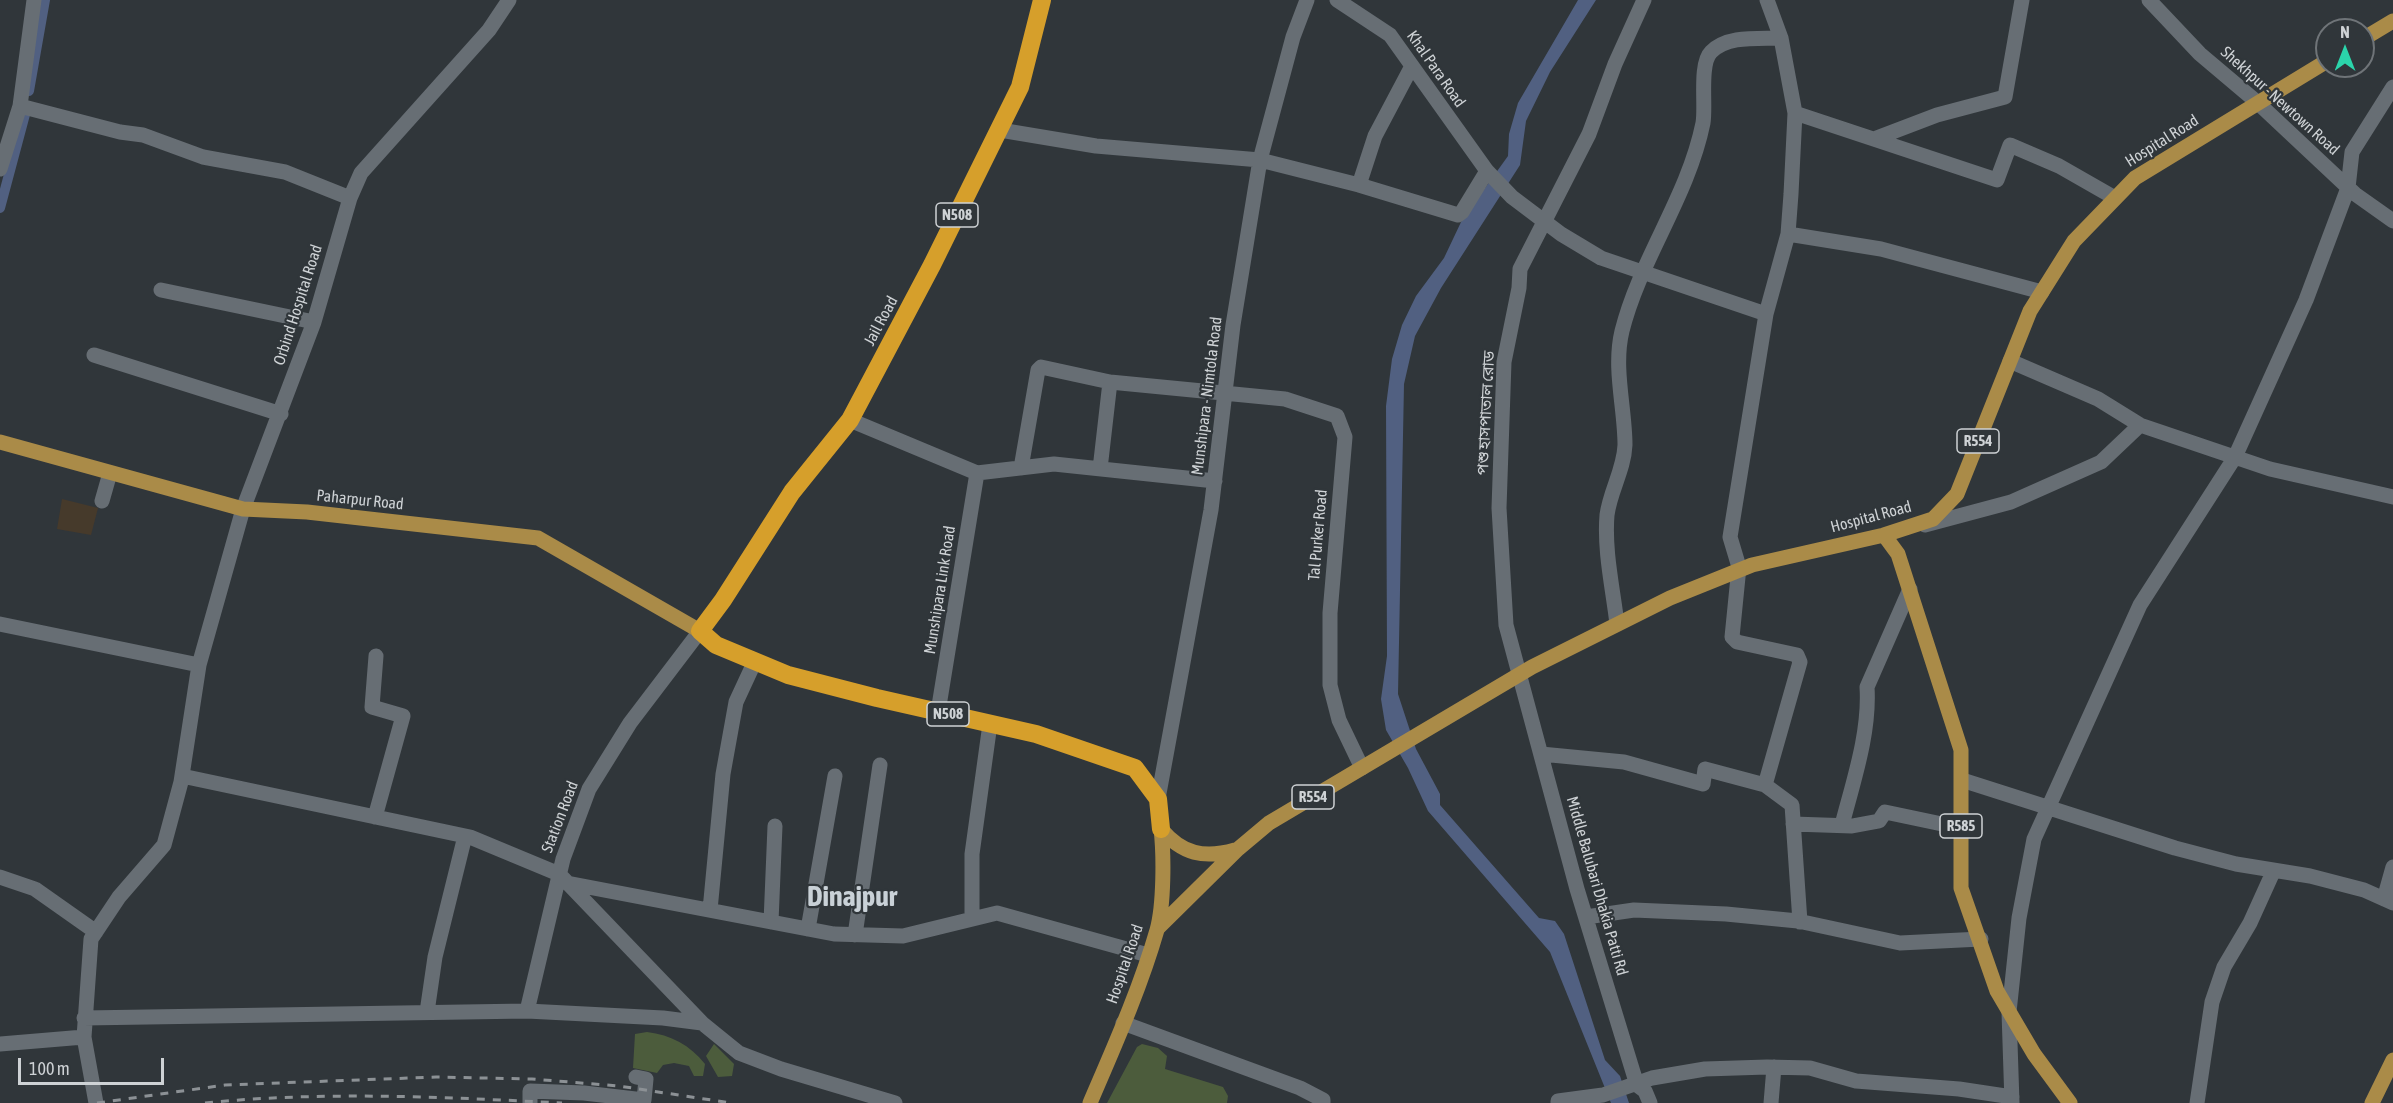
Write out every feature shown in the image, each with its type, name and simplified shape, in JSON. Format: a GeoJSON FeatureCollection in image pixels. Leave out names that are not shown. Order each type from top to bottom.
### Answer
{"type":"FeatureCollection","features":[{"type":"Feature","properties":{"kind":"highway","name":"Jail Road"},"geometry":{"type":"LineString","coordinates":[[700,631],[723,600],[792,492],[850,420],[1020,87],[1042,0]]}},
{"type":"Feature","properties":{"kind":"highway","name":"N508"},"geometry":{"type":"LineString","coordinates":[[700,631],[716,645],[788,675],[1036,734],[1135,768],[1158,799]]}},
{"type":"Feature","properties":{"kind":"highway"},"geometry":{"type":"LineString","coordinates":[[1158,799],[1161,829]]}},
{"type":"Feature","properties":{"kind":"main road"},"geometry":{"type":"LineString","coordinates":[[2375,32],[2393,21]]}},
{"type":"Feature","properties":{"kind":"main road","name":"Hospital Road"},"geometry":{"type":"LineString","coordinates":[[1362,768],[1520,675],[1670,598],[1739,569],[1884,535],[1932,519],[1957,494],[2030,311],[2074,241],[2135,178],[2315,68]]}},
{"type":"Feature","properties":{"kind":"main road","name":"Paharpur Road"},"geometry":{"type":"LineString","coordinates":[[0,442],[243,509],[307,512],[538,538],[700,631]]}},
{"type":"Feature","properties":{"kind":"main road","name":"R585"},"geometry":{"type":"LineString","coordinates":[[1884,535],[1898,554],[1961,750],[1961,888],[1981,939],[1997,992],[2034,1054],[2070,1103]]}},
{"type":"Feature","properties":{"kind":"main road","name":"R554"},"geometry":{"type":"LineString","coordinates":[[1158,928],[1238,849],[1269,823],[1362,768]]}},
{"type":"Feature","properties":{"kind":"main road","name":"Hospital Road"},"geometry":{"type":"LineString","coordinates":[[1090,1103],[1158,928],[1163,850],[1161,829]]}},
{"type":"Feature","properties":{"kind":"main road","name":"R554"},"geometry":{"type":"LineString","coordinates":[[1161,829],[1172,842],[1194,854],[1211,856],[1238,849]]}},
{"type":"Feature","properties":{"kind":"main road"},"geometry":{"type":"LineString","coordinates":[[2372,1103],[2393,1060]]}},
{"type":"Feature","properties":{"kind":"street"},"geometry":{"type":"LineString","coordinates":[[0,168],[20,106],[34,0]]}},
{"type":"Feature","properties":{"kind":"street","name":"Orbind Hospital Road"},"geometry":{"type":"LineString","coordinates":[[96,1103],[84,1037],[91,939],[119,897],[164,845],[182,776],[199,665],[243,509],[281,414],[314,322],[350,198],[361,173],[489,30],[508,0]]}},
{"type":"Feature","properties":{"kind":"street","name":"Munshipara - Nimtola Road"},"geometry":{"type":"LineString","coordinates":[[1158,799],[1215,481],[1225,394],[1260,160],[1293,37],[1307,0]]}},
{"type":"Feature","properties":{"kind":"street","name":"Khal Para Road"},"geometry":{"type":"LineString","coordinates":[[1337,0],[1390,35],[1489,172],[1512,196],[1545,222],[1601,258],[1766,314]]}},
{"type":"Feature","properties":{"kind":"street","name":"পশু হাসপাতাল রোড"},"geometry":{"type":"LineString","coordinates":[[1520,675],[1506,625],[1500,520],[1504,362],[1517,299],[1520,269],[1589,134],[1615,64],[1644,0]]}},
{"type":"Feature","properties":{"kind":"street"},"geometry":{"type":"LineString","coordinates":[[1765,785],[1800,662],[1797,655],[1737,642],[1732,637],[1739,569],[1730,537],[1766,314],[1788,234],[1795,113],[1781,38],[1767,0]]}},
{"type":"Feature","properties":{"kind":"street"},"geometry":{"type":"LineString","coordinates":[[1874,139],[1937,115],[2005,97],[2022,0]]}},
{"type":"Feature","properties":{"kind":"street","name":"Shekhpur - Newtown Road"},"geometry":{"type":"LineString","coordinates":[[2150,0],[2200,54],[2258,104],[2348,188],[2393,221]]}},
{"type":"Feature","properties":{"kind":"street"},"geometry":{"type":"LineString","coordinates":[[1617,624],[1607,538],[1607,513],[1620,474],[1625,448],[1624,408],[1618,362],[1622,332],[1643,273],[1667,222],[1703,123],[1705,69],[1709,53],[1725,42],[1781,38]]}},
{"type":"Feature","properties":{"kind":"street"},"geometry":{"type":"LineString","coordinates":[[1359,185],[1375,136],[1412,66]]}},
{"type":"Feature","properties":{"kind":"street"},"geometry":{"type":"LineString","coordinates":[[1558,1102],[1603,1095],[1652,1078],[1705,1069],[1774,1067],[1810,1068],[1856,1081],[1959,1089],[2012,1100],[2009,1012],[2019,918],[2034,839],[2140,605],[2235,457],[2306,300],[2348,188],[2352,152],[2393,87]]}},
{"type":"Feature","properties":{"kind":"street"},"geometry":{"type":"LineString","coordinates":[[20,106],[120,132],[142,135],[203,157],[285,172],[350,198]]}},
{"type":"Feature","properties":{"kind":"street"},"geometry":{"type":"LineString","coordinates":[[1795,113],[1997,180],[2010,145],[2059,166],[2115,198]]}},
{"type":"Feature","properties":{"kind":"street"},"geometry":{"type":"LineString","coordinates":[[1000,130],[1096,146],[1260,160],[1359,185],[1458,215],[1489,172]]}},
{"type":"Feature","properties":{"kind":"street"},"geometry":{"type":"LineString","coordinates":[[1788,234],[1881,249],[2042,292]]}},
{"type":"Feature","properties":{"kind":"street"},"geometry":{"type":"LineString","coordinates":[[161,290],[314,322]]}},
{"type":"Feature","properties":{"kind":"street"},"geometry":{"type":"LineString","coordinates":[[94,355],[281,414]]}},
{"type":"Feature","properties":{"kind":"street"},"geometry":{"type":"LineString","coordinates":[[2010,361],[2098,399],[2140,425],[2270,469],[2393,497]]}},
{"type":"Feature","properties":{"kind":"street"},"geometry":{"type":"LineString","coordinates":[[1021,468],[1039,368],[1110,382],[1225,394]]}},
{"type":"Feature","properties":{"kind":"street"},"geometry":{"type":"LineString","coordinates":[[1100,469],[1110,382]]}},
{"type":"Feature","properties":{"kind":"street","name":"Tal Purker Road"},"geometry":{"type":"LineString","coordinates":[[1225,394],[1286,399],[1337,416],[1345,437],[1330,613],[1330,685],[1339,720],[1362,768]]}},
{"type":"Feature","properties":{"kind":"street"},"geometry":{"type":"LineString","coordinates":[[850,420],[977,473],[1054,464],[1215,481]]}},
{"type":"Feature","properties":{"kind":"street"},"geometry":{"type":"LineString","coordinates":[[1884,535],[2011,502],[2101,462],[2140,425]]}},
{"type":"Feature","properties":{"kind":"street"},"geometry":{"type":"LineString","coordinates":[[102,501],[110,473]]}},
{"type":"Feature","properties":{"kind":"street","name":"Munshipara Link Road"},"geometry":{"type":"LineString","coordinates":[[938,712],[977,473]]}},
{"type":"Feature","properties":{"kind":"street"},"geometry":{"type":"LineString","coordinates":[[1842,825],[1860,752],[1868,701],[1867,687],[1910,589]]}},
{"type":"Feature","properties":{"kind":"street"},"geometry":{"type":"LineString","coordinates":[[0,624],[199,665]]}},
{"type":"Feature","properties":{"kind":"street","name":"Station Road"},"geometry":{"type":"LineString","coordinates":[[527,1011],[589,789],[630,723],[700,631]]}},
{"type":"Feature","properties":{"kind":"street"},"geometry":{"type":"LineString","coordinates":[[375,817],[403,716],[372,707],[376,656]]}},
{"type":"Feature","properties":{"kind":"street"},"geometry":{"type":"LineString","coordinates":[[710,910],[723,774],[736,702],[755,661]]}},
{"type":"Feature","properties":{"kind":"street","name":"Middle Balubari Dhakia Patti Rd"},"geometry":{"type":"LineString","coordinates":[[1520,675],[1586,917],[1637,1085],[1645,1091],[1650,1103]]}},
{"type":"Feature","properties":{"kind":"street"},"geometry":{"type":"LineString","coordinates":[[972,919],[972,854],[990,724]]}},
{"type":"Feature","properties":{"kind":"street"},"geometry":{"type":"LineString","coordinates":[[1541,753],[1624,762],[1703,784],[1705,769],[1765,785],[1792,805],[1800,922]]}},
{"type":"Feature","properties":{"kind":"street"},"geometry":{"type":"LineString","coordinates":[[855,935],[880,765]]}},
{"type":"Feature","properties":{"kind":"street"},"geometry":{"type":"LineString","coordinates":[[182,776],[465,836],[563,878],[808,929],[855,935],[903,936],[997,913],[1148,955]]}},
{"type":"Feature","properties":{"kind":"street"},"geometry":{"type":"LineString","coordinates":[[808,929],[835,777]]}},
{"type":"Feature","properties":{"kind":"street"},"geometry":{"type":"LineString","coordinates":[[1962,780],[2175,848],[2236,864],[2332,882],[2389,901],[2393,867]]}},
{"type":"Feature","properties":{"kind":"street"},"geometry":{"type":"LineString","coordinates":[[1794,824],[1842,825],[1879,821],[1885,812],[1961,828]]}},
{"type":"Feature","properties":{"kind":"street"},"geometry":{"type":"LineString","coordinates":[[771,922],[775,826]]}},
{"type":"Feature","properties":{"kind":"street"},"geometry":{"type":"LineString","coordinates":[[427,1012],[435,957],[465,836]]}},
{"type":"Feature","properties":{"kind":"street"},"geometry":{"type":"LineString","coordinates":[[2197,1103],[2212,1002],[2224,967],[2250,922],[2274,870]]}},
{"type":"Feature","properties":{"kind":"street"},"geometry":{"type":"LineString","coordinates":[[0,877],[35,889],[96,932]]}},
{"type":"Feature","properties":{"kind":"street"},"geometry":{"type":"LineString","coordinates":[[563,878],[702,1023],[739,1053],[781,1069],[895,1103]]}},
{"type":"Feature","properties":{"kind":"street"},"geometry":{"type":"LineString","coordinates":[[1586,917],[1634,910],[1726,914],[1800,922],[1900,943],[1981,939]]}},
{"type":"Feature","properties":{"kind":"street"},"geometry":{"type":"LineString","coordinates":[[84,1018],[527,1011],[702,1023]]}},
{"type":"Feature","properties":{"kind":"street"},"geometry":{"type":"LineString","coordinates":[[1123,1023],[1300,1088],[1323,1100],[1323,1103]]}},
{"type":"Feature","properties":{"kind":"street"},"geometry":{"type":"LineString","coordinates":[[0,1044],[84,1037]]}},
{"type":"Feature","properties":{"kind":"street"},"geometry":{"type":"LineString","coordinates":[[1771,1103],[1774,1067]]}},
{"type":"Feature","properties":{"kind":"street"},"geometry":{"type":"LineString","coordinates":[[530,1097],[584,1093],[644,1100],[646,1078],[636,1077]]}},
{"type":"Feature","properties":{"kind":"shaded area"},"geometry":{"type":"Polygon","coordinates":[[[62,499],[98,508],[91,535],[57,529],[62,499]]]}},
{"type":"Feature","properties":{"kind":"green space"},"geometry":{"type":"Polygon","coordinates":[[[647,1032],[672,1038],[693,1051],[705,1064],[703,1076],[694,1076],[689,1066],[674,1063],[663,1065],[657,1073],[633,1068],[635,1034],[647,1032]]]}},
{"type":"Feature","properties":{"kind":"green space"},"geometry":{"type":"Polygon","coordinates":[[[714,1044],[734,1064],[732,1076],[718,1077],[706,1056],[714,1044]]]}},
{"type":"Feature","properties":{"kind":"green space"},"geometry":{"type":"Polygon","coordinates":[[[1142,1044],[1158,1048],[1167,1056],[1165,1069],[1223,1087],[1228,1096],[1227,1103],[1107,1103],[1137,1047],[1142,1044]]]}},
{"type":"Feature","properties":{"kind":"water"},"geometry":{"type":"Polygon","coordinates":[[[1578,0],[1596,0],[1550,72],[1526,121],[1520,165],[1441,288],[1415,336],[1404,384],[1398,694],[1416,749],[1440,794],[1440,805],[1539,918],[1555,921],[1564,934],[1605,1060],[1620,1076],[1629,1103],[1611,1103],[1550,952],[1428,811],[1408,768],[1386,730],[1381,699],[1387,656],[1386,406],[1392,359],[1402,325],[1416,296],[1444,258],[1462,220],[1508,156],[1509,134],[1518,103],[1578,0]]]}},
{"type":"Feature","properties":{"kind":"waterway"},"geometry":{"type":"LineString","coordinates":[[29,91],[45,0]]}},
{"type":"Feature","properties":{"kind":"waterway"},"geometry":{"type":"LineString","coordinates":[[0,208],[27,107]]}},
{"type":"Feature","properties":{"kind":"railway"},"geometry":{"type":"LineString","coordinates":[[97,1103],[225,1085],[436,1077],[532,1079],[619,1086],[731,1103]]}},
{"type":"Feature","properties":{"kind":"railway"},"geometry":{"type":"LineString","coordinates":[[205,1103],[339,1096],[562,1103]]}},
{"type":"Feature","properties":{"kind":"district","name":"Dinajpur"},"geometry":{"type":"Point","coordinates":[852,897]}}]}
